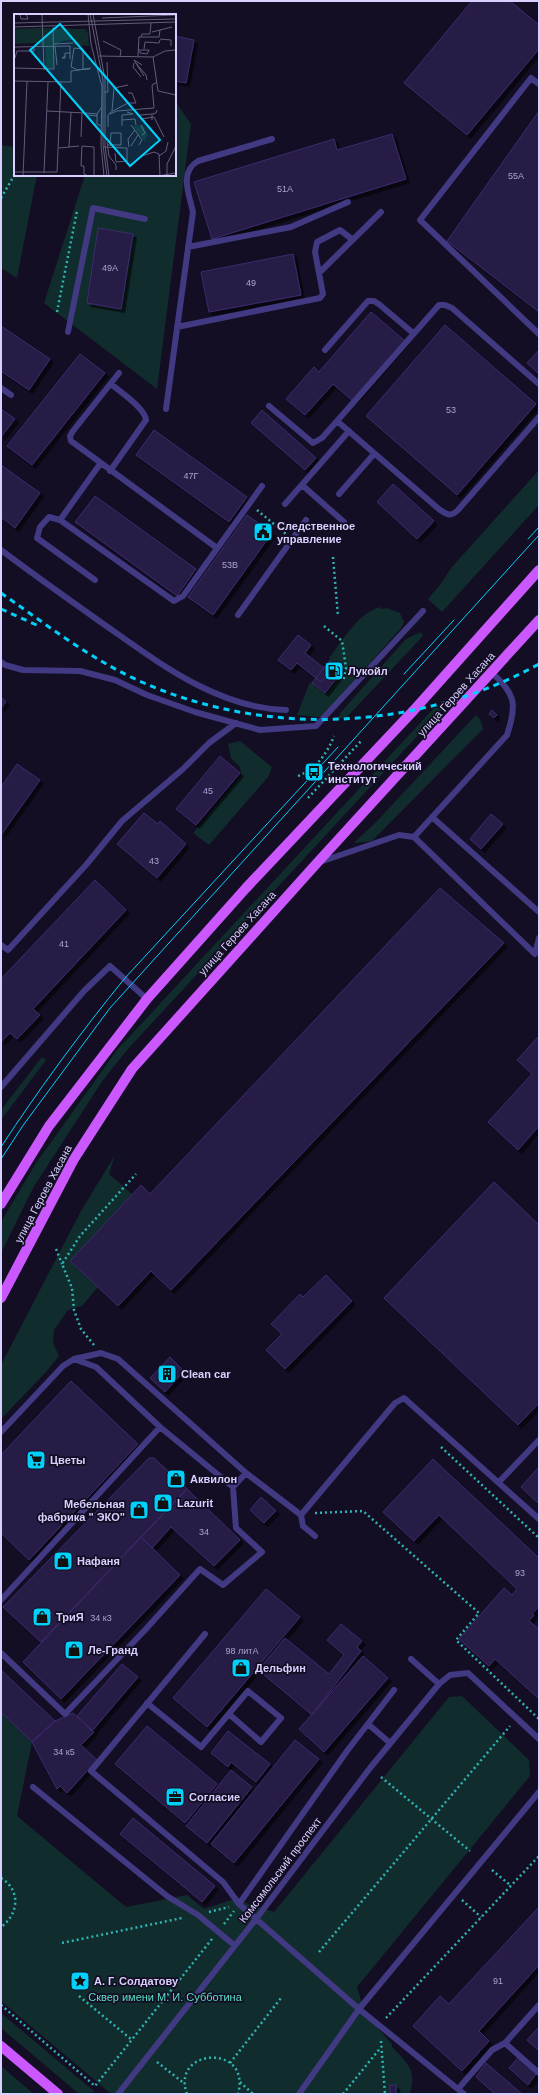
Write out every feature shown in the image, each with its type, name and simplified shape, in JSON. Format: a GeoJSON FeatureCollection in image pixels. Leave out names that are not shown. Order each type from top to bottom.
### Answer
{"type":"FeatureCollection","features":[{"type":"Feature","properties":{"kind":"main road","name":"улица Героев Хасана"},"geometry":{"type":"LineString","coordinates":[[1,1204],[50,1126],[147,999],[246,888],[414,710],[539,570]]}},
{"type":"Feature","properties":{"kind":"main road","name":"улица Героев Хасана"},"geometry":{"type":"LineString","coordinates":[[1,1298],[74,1159],[132,1069],[317,863],[539,620]]}},
{"type":"Feature","properties":{"kind":"main road"},"geometry":{"type":"LineString","coordinates":[[1,2046],[58,2094]]}},
{"type":"Feature","properties":{"kind":"lane"},"geometry":{"type":"LineString","coordinates":[[539,84],[531,78],[420,220],[539,334]]}},
{"type":"Feature","properties":{"kind":"lane"},"geometry":{"type":"LineString","coordinates":[[166,409],[193,212],[186,180],[187,171],[192,164],[198,161],[272,139]]}},
{"type":"Feature","properties":{"kind":"lane"},"geometry":{"type":"LineString","coordinates":[[188,247],[291,227],[348,202]]}},
{"type":"Feature","properties":{"kind":"lane"},"geometry":{"type":"LineString","coordinates":[[68,332],[93,208],[145,219]]}},
{"type":"Feature","properties":{"kind":"lane"},"geometry":{"type":"LineString","coordinates":[[319,273],[381,212]]}},
{"type":"Feature","properties":{"kind":"lane"},"geometry":{"type":"LineString","coordinates":[[177,327],[320,298],[322,294],[315,252],[317,242],[340,230],[353,240]]}},
{"type":"Feature","properties":{"kind":"lane"},"geometry":{"type":"LineString","coordinates":[[325,350],[368,301],[374,301],[380,304],[413,333]]}},
{"type":"Feature","properties":{"kind":"lane"},"geometry":{"type":"LineString","coordinates":[[269,406],[313,443],[322,438],[434,308],[439,305],[445,305],[452,308],[539,384]]}},
{"type":"Feature","properties":{"kind":"lane"},"geometry":{"type":"LineString","coordinates":[[119,372],[70,436],[71,441],[75,446],[218,548]]}},
{"type":"Feature","properties":{"kind":"lane"},"geometry":{"type":"LineString","coordinates":[[110,471],[146,420],[146,414],[111,384]]}},
{"type":"Feature","properties":{"kind":"lane"},"geometry":{"type":"LineString","coordinates":[[1,388],[11,395]]}},
{"type":"Feature","properties":{"kind":"lane"},"geometry":{"type":"LineString","coordinates":[[337,421],[440,510],[448,515],[454,514],[539,417]]}},
{"type":"Feature","properties":{"kind":"lane"},"geometry":{"type":"LineString","coordinates":[[285,504],[349,431]]}},
{"type":"Feature","properties":{"kind":"lane"},"geometry":{"type":"LineString","coordinates":[[339,494],[374,454]]}},
{"type":"Feature","properties":{"kind":"lane"},"geometry":{"type":"LineString","coordinates":[[60,520],[100,464]]}},
{"type":"Feature","properties":{"kind":"lane"},"geometry":{"type":"LineString","coordinates":[[302,485],[344,522]]}},
{"type":"Feature","properties":{"kind":"lane"},"geometry":{"type":"LineString","coordinates":[[95,580],[38,538],[40,527],[49,517],[60,520],[174,601],[183,596],[262,486]]}},
{"type":"Feature","properties":{"kind":"lane"},"geometry":{"type":"LineString","coordinates":[[238,615],[306,520]]}},
{"type":"Feature","properties":{"kind":"lane"},"geometry":{"type":"LineString","coordinates":[[1,550],[149,656],[187,680],[225,698],[269,710],[286,710]]}},
{"type":"Feature","properties":{"kind":"lane"},"geometry":{"type":"LineString","coordinates":[[1,662],[23,670],[80,671],[114,680],[147,695],[195,712],[260,730],[316,726],[423,611]]}},
{"type":"Feature","properties":{"kind":"lane"},"geometry":{"type":"LineString","coordinates":[[414,838],[507,735],[514,714],[513,700],[502,682],[492,673]]}},
{"type":"Feature","properties":{"kind":"lane"},"geometry":{"type":"LineString","coordinates":[[1,946],[8,950],[86,865],[122,821],[183,769],[209,743],[236,723]]}},
{"type":"Feature","properties":{"kind":"lane"},"geometry":{"type":"LineString","coordinates":[[432,817],[539,912]]}},
{"type":"Feature","properties":{"kind":"lane"},"geometry":{"type":"LineString","coordinates":[[317,863],[399,835],[414,838],[537,956]]}},
{"type":"Feature","properties":{"kind":"lane"},"geometry":{"type":"LineString","coordinates":[[537,956],[539,938]]}},
{"type":"Feature","properties":{"kind":"lane"},"geometry":{"type":"LineString","coordinates":[[1,1087],[84,992],[110,966],[147,999]]}},
{"type":"Feature","properties":{"kind":"lane"},"geometry":{"type":"LineString","coordinates":[[1,1432],[63,1366],[74,1359],[101,1353],[118,1359],[246,1473],[301,1515],[303,1526],[315,1536]]}},
{"type":"Feature","properties":{"kind":"lane"},"geometry":{"type":"LineString","coordinates":[[1,1653],[65,1714],[145,1630],[200,1569],[223,1585],[262,1552],[236,1528],[233,1487],[160,1427],[96,1367],[74,1359]]}},
{"type":"Feature","properties":{"kind":"lane"},"geometry":{"type":"LineString","coordinates":[[301,1515],[395,1403],[404,1398],[539,1519]]}},
{"type":"Feature","properties":{"kind":"lane"},"geometry":{"type":"LineString","coordinates":[[1,1600],[160,1427]]}},
{"type":"Feature","properties":{"kind":"lane"},"geometry":{"type":"LineString","coordinates":[[499,1482],[539,1440]]}},
{"type":"Feature","properties":{"kind":"lane"},"geometry":{"type":"LineString","coordinates":[[233,1487],[246,1473]]}},
{"type":"Feature","properties":{"kind":"lane"},"geometry":{"type":"LineString","coordinates":[[205,1634],[91,1771],[224,1882],[239,1904],[359,2009],[380,2024],[464,2094]]}},
{"type":"Feature","properties":{"kind":"lane"},"geometry":{"type":"LineString","coordinates":[[411,1659],[439,1684]]}},
{"type":"Feature","properties":{"kind":"lane","name":"Комсомольский проспект"},"geometry":{"type":"LineString","coordinates":[[118,2094],[256,1919],[390,1743],[439,1684],[450,1675],[468,1673],[539,1739]]}},
{"type":"Feature","properties":{"kind":"lane"},"geometry":{"type":"LineString","coordinates":[[239,1904],[394,1690]]}},
{"type":"Feature","properties":{"kind":"lane"},"geometry":{"type":"LineString","coordinates":[[147,1703],[201,1747],[248,1691],[281,1718],[261,1742],[229,1714]]}},
{"type":"Feature","properties":{"kind":"lane"},"geometry":{"type":"LineString","coordinates":[[368,1724],[390,1743]]}},
{"type":"Feature","properties":{"kind":"lane"},"geometry":{"type":"LineString","coordinates":[[33,1787],[167,1896],[198,1915],[234,1945]]}},
{"type":"Feature","properties":{"kind":"lane"},"geometry":{"type":"LineString","coordinates":[[300,2094],[359,2009],[539,1792]]}},
{"type":"Feature","properties":{"kind":"lane"},"geometry":{"type":"LineString","coordinates":[[458,2089],[492,2050],[505,2043],[539,2005]]}},
{"type":"Feature","properties":{"kind":"lane"},"geometry":{"type":"LineString","coordinates":[[505,2043],[539,2073]]}},
{"type":"Feature","properties":{"kind":"path"},"geometry":{"type":"LineString","coordinates":[[1,198],[14,176]]}},
{"type":"Feature","properties":{"kind":"path"},"geometry":{"type":"LineString","coordinates":[[57,312],[77,211]]}},
{"type":"Feature","properties":{"kind":"path"},"geometry":{"type":"LineString","coordinates":[[250,503],[292,539]]}},
{"type":"Feature","properties":{"kind":"path"},"geometry":{"type":"LineString","coordinates":[[333,557],[338,616]]}},
{"type":"Feature","properties":{"kind":"path"},"geometry":{"type":"LineString","coordinates":[[324,626],[342,641],[346,668],[342,687],[346,694]]}},
{"type":"Feature","properties":{"kind":"path"},"geometry":{"type":"LineString","coordinates":[[298,776],[310,772],[329,750],[334,736]]}},
{"type":"Feature","properties":{"kind":"path"},"geometry":{"type":"LineString","coordinates":[[308,798],[362,740]]}},
{"type":"Feature","properties":{"kind":"path"},"geometry":{"type":"LineString","coordinates":[[62,1264],[80,1236],[136,1174]]}},
{"type":"Feature","properties":{"kind":"path"},"geometry":{"type":"LineString","coordinates":[[56,1249],[72,1288],[74,1310],[81,1329],[101,1353]]}},
{"type":"Feature","properties":{"kind":"path"},"geometry":{"type":"LineString","coordinates":[[441,1447],[539,1538]]}},
{"type":"Feature","properties":{"kind":"path"},"geometry":{"type":"LineString","coordinates":[[301,1515],[363,1511],[479,1613],[456,1640],[539,1719]]}},
{"type":"Feature","properties":{"kind":"path"},"geometry":{"type":"LineString","coordinates":[[319,1952],[502,1734]]}},
{"type":"Feature","properties":{"kind":"path"},"geometry":{"type":"LineString","coordinates":[[381,1777],[470,1851]]}},
{"type":"Feature","properties":{"kind":"path"},"geometry":{"type":"LineString","coordinates":[[380,2024],[539,1856]]}},
{"type":"Feature","properties":{"kind":"path"},"geometry":{"type":"LineString","coordinates":[[492,1870],[510,1885]]}},
{"type":"Feature","properties":{"kind":"path"},"geometry":{"type":"LineString","coordinates":[[1,1878],[10,1885],[16,1903],[12,1916],[1,1927]]}},
{"type":"Feature","properties":{"kind":"path"},"geometry":{"type":"LineString","coordinates":[[454,1893],[481,1917]]}},
{"type":"Feature","properties":{"kind":"path"},"geometry":{"type":"LineString","coordinates":[[62,1943],[198,1915],[239,1904]]}},
{"type":"Feature","properties":{"kind":"path"},"geometry":{"type":"LineString","coordinates":[[1,2005],[95,2086],[239,1904]]}},
{"type":"Feature","properties":{"kind":"path"},"geometry":{"type":"LineString","coordinates":[[79,1996],[132,2040]]}},
{"type":"Feature","properties":{"kind":"path"},"geometry":{"type":"LineString","coordinates":[[230,2063],[282,1998]]}},
{"type":"Feature","properties":{"kind":"path"},"geometry":{"type":"LineString","coordinates":[[343,2094],[382,2046],[384,2094]]}},
{"type":"Feature","properties":{"kind":"path"},"geometry":{"type":"LineString","coordinates":[[187,2094],[185,2084],[189,2070],[200,2059],[206,2057],[219,2057],[230,2063],[236,2069],[240,2082],[238,2094]]}},
{"type":"Feature","properties":{"kind":"path"},"geometry":{"type":"LineString","coordinates":[[157,2062],[185,2084]]}},
{"type":"Feature","properties":{"kind":"path"},"geometry":{"type":"LineString","coordinates":[[240,2082],[253,2094]]}},
{"type":"Feature","properties":{"kind":"green space"},"geometry":{"type":"Polygon","coordinates":[[[176,102],[191,124],[157,389],[44,303],[85,176],[176,176],[176,102]]]}},
{"type":"Feature","properties":{"kind":"green space"},"geometry":{"type":"Polygon","coordinates":[[[1,145],[14,147],[14,176],[37,176],[17,278],[1,268],[1,145]]]}},
{"type":"Feature","properties":{"kind":"green space"},"geometry":{"type":"Polygon","coordinates":[[[539,470],[539,505],[442,612],[428,599],[452,567],[539,470]]]}},
{"type":"Feature","properties":{"kind":"green space"},"geometry":{"type":"Polygon","coordinates":[[[380,607],[381,609],[387,608],[400,613],[404,622],[401,628],[325,714],[319,717],[297,715],[310,682],[326,694],[345,670],[329,658],[358,621],[372,610],[380,607]]]}},
{"type":"Feature","properties":{"kind":"green space"},"geometry":{"type":"Polygon","coordinates":[[[421,632],[423,636],[346,718],[338,718],[341,712],[406,639],[421,632]]]}},
{"type":"Feature","properties":{"kind":"green space"},"geometry":{"type":"Polygon","coordinates":[[[445,706],[128,1049],[103,1080],[33,1188],[1,1253],[1,1222],[36,1163],[117,1050],[434,708],[445,706]]]}},
{"type":"Feature","properties":{"kind":"green space"},"geometry":{"type":"Polygon","coordinates":[[[476,715],[480,719],[483,729],[372,841],[354,843],[377,821],[476,715]]]}},
{"type":"Feature","properties":{"kind":"green space"},"geometry":{"type":"Polygon","coordinates":[[[240,741],[272,767],[268,777],[209,845],[193,833],[241,776],[240,767],[231,758],[228,744],[240,741]]]}},
{"type":"Feature","properties":{"kind":"green space"},"geometry":{"type":"Polygon","coordinates":[[[42,1057],[46,1060],[1,1120],[1,1110],[42,1057]]]}},
{"type":"Feature","properties":{"kind":"green space"},"geometry":{"type":"Polygon","coordinates":[[[115,1155],[109,1174],[132,1194],[70,1261],[98,1287],[82,1306],[68,1310],[54,1330],[53,1343],[59,1356],[47,1371],[1,1419],[1,1365],[81,1211],[115,1155]]]}},
{"type":"Feature","properties":{"kind":"green space","name":"Сквер имени М. И. Субботина"},"geometry":{"type":"Polygon","coordinates":[[[462,1696],[529,1760],[530,1776],[357,1987],[365,2014],[392,2044],[392,2047],[410,2068],[412,2086],[410,2094],[111,2094],[1,2001],[1,1712],[32,1742],[17,1816],[126,1907],[187,1895],[204,1909],[234,1899],[274,1912],[449,1697],[462,1696]]]}},
{"type":"Feature","properties":{"kind":"green space"},"geometry":{"type":"Polygon","coordinates":[[[1,2013],[95,2092],[79,2094],[1,2028],[1,2013]]]}},
{"type":"Feature","properties":{"kind":"green space"},"geometry":{"type":"Polygon","coordinates":[[[1,2066],[34,2094],[1,2094],[1,2066]]]}},
{"type":"Feature","properties":{"kind":"building"},"geometry":{"type":"Polygon","coordinates":[[[472,1],[510,1],[539,25],[539,49],[467,135],[404,83],[472,1]]]}},
{"type":"Feature","properties":{"kind":"building"},"geometry":{"type":"Polygon","coordinates":[[[176,36],[194,40],[186,83],[176,81],[176,36]]]}},
{"type":"Feature","properties":{"kind":"building"},"geometry":{"type":"Polygon","coordinates":[[[539,111],[539,312],[447,241],[539,111]]]}},
{"type":"Feature","properties":{"kind":"building"},"geometry":{"type":"Polygon","coordinates":[[[392,134],[406,179],[212,239],[194,182],[334,139],[337,150],[392,134]]]}},
{"type":"Feature","properties":{"kind":"building"},"geometry":{"type":"Polygon","coordinates":[[[98,228],[133,234],[121,309],[87,303],[98,228]]]}},
{"type":"Feature","properties":{"kind":"building"},"geometry":{"type":"Polygon","coordinates":[[[293,254],[301,295],[209,312],[201,272],[293,254]]]}},
{"type":"Feature","properties":{"kind":"building"},"geometry":{"type":"Polygon","coordinates":[[[371,312],[405,341],[353,401],[333,384],[305,415],[286,399],[314,367],[319,372],[371,312]]]}},
{"type":"Feature","properties":{"kind":"building"},"geometry":{"type":"Polygon","coordinates":[[[445,325],[536,404],[457,495],[366,416],[445,325]]]}},
{"type":"Feature","properties":{"kind":"building"},"geometry":{"type":"Polygon","coordinates":[[[1,326],[50,359],[29,390],[1,371],[1,326]]]}},
{"type":"Feature","properties":{"kind":"building"},"geometry":{"type":"Polygon","coordinates":[[[538,351],[539,352],[539,374],[527,363],[538,351]]]}},
{"type":"Feature","properties":{"kind":"building"},"geometry":{"type":"Polygon","coordinates":[[[80,354],[105,373],[32,465],[7,446],[80,354]]]}},
{"type":"Feature","properties":{"kind":"building"},"geometry":{"type":"Polygon","coordinates":[[[1,409],[15,419],[1,437],[1,409]]]}},
{"type":"Feature","properties":{"kind":"building"},"geometry":{"type":"Polygon","coordinates":[[[262,410],[316,458],[305,470],[251,423],[262,410]]]}},
{"type":"Feature","properties":{"kind":"building"},"geometry":{"type":"Polygon","coordinates":[[[154,430],[247,497],[229,522],[136,455],[154,430]]]}},
{"type":"Feature","properties":{"kind":"building"},"geometry":{"type":"Polygon","coordinates":[[[1,465],[40,493],[15,528],[1,517],[1,465]]]}},
{"type":"Feature","properties":{"kind":"building"},"geometry":{"type":"Polygon","coordinates":[[[393,484],[434,521],[417,539],[377,502],[393,484]]]}},
{"type":"Feature","properties":{"kind":"building"},"geometry":{"type":"Polygon","coordinates":[[[95,496],[196,569],[177,596],[75,522],[95,496]]]}},
{"type":"Feature","properties":{"kind":"building"},"geometry":{"type":"Polygon","coordinates":[[[247,515],[272,533],[213,615],[188,597],[247,515]]]}},
{"type":"Feature","properties":{"kind":"building"},"geometry":{"type":"Polygon","coordinates":[[[298,635],[311,645],[305,653],[329,672],[321,682],[297,663],[291,670],[278,660],[298,635]]]}},
{"type":"Feature","properties":{"kind":"building"},"geometry":{"type":"Polygon","coordinates":[[[330,660],[343,670],[325,693],[312,683],[330,660]]]}},
{"type":"Feature","properties":{"kind":"building"},"geometry":{"type":"Polygon","coordinates":[[[1,697],[6,702],[1,708],[1,697]]]}},
{"type":"Feature","properties":{"kind":"building"},"geometry":{"type":"Polygon","coordinates":[[[492,710],[497,715],[494,718],[489,714],[492,710]]]}},
{"type":"Feature","properties":{"kind":"building"},"geometry":{"type":"Polygon","coordinates":[[[220,756],[240,773],[196,825],[176,809],[220,756]]]}},
{"type":"Feature","properties":{"kind":"building"},"geometry":{"type":"Polygon","coordinates":[[[17,764],[40,780],[1,835],[1,787],[17,764]]]}},
{"type":"Feature","properties":{"kind":"building"},"geometry":{"type":"Polygon","coordinates":[[[144,813],[158,824],[160,821],[186,844],[157,878],[117,844],[144,813]]]}},
{"type":"Feature","properties":{"kind":"building"},"geometry":{"type":"Polygon","coordinates":[[[491,814],[503,824],[481,849],[470,839],[491,814]]]}},
{"type":"Feature","properties":{"kind":"building"},"geometry":{"type":"Polygon","coordinates":[[[95,880],[126,910],[33,1009],[40,1015],[17,1039],[10,1033],[1,1042],[1,979],[95,880]]]}},
{"type":"Feature","properties":{"kind":"building"},"geometry":{"type":"Polygon","coordinates":[[[440,888],[504,943],[171,1290],[151,1271],[118,1306],[70,1261],[141,1185],[150,1194],[440,888]]]}},
{"type":"Feature","properties":{"kind":"building"},"geometry":{"type":"Polygon","coordinates":[[[539,1036],[539,1126],[518,1150],[488,1122],[532,1074],[517,1060],[539,1036]]]}},
{"type":"Feature","properties":{"kind":"building"},"geometry":{"type":"Polygon","coordinates":[[[494,1182],[539,1225],[539,1403],[518,1425],[384,1298],[494,1182]]]}},
{"type":"Feature","properties":{"kind":"building"},"geometry":{"type":"Polygon","coordinates":[[[326,1275],[352,1301],[285,1369],[266,1350],[282,1334],[271,1324],[300,1294],[303,1297],[326,1275]]]}},
{"type":"Feature","properties":{"kind":"building","name":"Clean car"},"geometry":{"type":"Polygon","coordinates":[[[170,1357],[184,1371],[165,1392],[150,1378],[170,1357]]]}},
{"type":"Feature","properties":{"kind":"building"},"geometry":{"type":"Polygon","coordinates":[[[71,1381],[138,1444],[29,1560],[1,1533],[1,1455],[71,1381]]]}},
{"type":"Feature","properties":{"kind":"building"},"geometry":{"type":"Polygon","coordinates":[[[149,1458],[154,1458],[187,1489],[41,1642],[3,1607],[149,1458]]]}},
{"type":"Feature","properties":{"kind":"building"},"geometry":{"type":"Polygon","coordinates":[[[433,1459],[539,1558],[539,1606],[532,1614],[534,1615],[529,1621],[539,1629],[539,1699],[495,1659],[489,1666],[459,1639],[504,1588],[512,1595],[517,1589],[439,1515],[414,1541],[383,1512],[433,1459]]]}},
{"type":"Feature","properties":{"kind":"building"},"geometry":{"type":"Polygon","coordinates":[[[539,1467],[539,1504],[521,1487],[539,1467]]]}},
{"type":"Feature","properties":{"kind":"building"},"geometry":{"type":"Polygon","coordinates":[[[187,1489],[240,1540],[214,1566],[171,1527],[152,1548],[141,1537],[187,1489]]]}},
{"type":"Feature","properties":{"kind":"building"},"geometry":{"type":"Polygon","coordinates":[[[261,1497],[276,1511],[264,1523],[250,1510],[261,1497]]]}},
{"type":"Feature","properties":{"kind":"building"},"geometry":{"type":"Polygon","coordinates":[[[141,1537],[180,1575],[61,1699],[23,1662],[141,1537]]]}},
{"type":"Feature","properties":{"kind":"building"},"geometry":{"type":"Polygon","coordinates":[[[266,1589],[300,1617],[207,1727],[173,1698],[266,1589]]]}},
{"type":"Feature","properties":{"kind":"building"},"geometry":{"type":"Polygon","coordinates":[[[341,1624],[362,1641],[357,1647],[361,1651],[312,1715],[258,1670],[285,1638],[329,1674],[344,1655],[327,1640],[341,1624]]]}},
{"type":"Feature","properties":{"kind":"building"},"geometry":{"type":"Polygon","coordinates":[[[363,1656],[388,1678],[324,1752],[299,1729],[363,1656]]]}},
{"type":"Feature","properties":{"kind":"building"},"geometry":{"type":"Polygon","coordinates":[[[122,1664],[138,1677],[92,1731],[77,1716],[122,1664]]]}},
{"type":"Feature","properties":{"kind":"building"},"geometry":{"type":"Polygon","coordinates":[[[1,1670],[55,1721],[32,1742],[1,1712],[1,1670]]]}},
{"type":"Feature","properties":{"kind":"building"},"geometry":{"type":"Polygon","coordinates":[[[73,1713],[94,1732],[81,1745],[97,1760],[67,1793],[60,1786],[57,1789],[32,1742],[55,1721],[73,1713]]]}},
{"type":"Feature","properties":{"kind":"building"},"geometry":{"type":"Polygon","coordinates":[[[147,1726],[217,1784],[185,1823],[115,1764],[147,1726]]]}},
{"type":"Feature","properties":{"kind":"building"},"geometry":{"type":"Polygon","coordinates":[[[228,1731],[270,1764],[256,1782],[231,1762],[228,1767],[211,1753],[228,1731]]]}},
{"type":"Feature","properties":{"kind":"building"},"geometry":{"type":"Polygon","coordinates":[[[295,1740],[319,1759],[234,1863],[211,1844],[295,1740]]]}},
{"type":"Feature","properties":{"kind":"building"},"geometry":{"type":"Polygon","coordinates":[[[231,1770],[252,1787],[207,1843],[186,1826],[231,1770]]]}},
{"type":"Feature","properties":{"kind":"building"},"geometry":{"type":"Polygon","coordinates":[[[133,1818],[215,1886],[202,1902],[120,1834],[133,1818]]]}},
{"type":"Feature","properties":{"kind":"building"},"geometry":{"type":"Polygon","coordinates":[[[539,1907],[539,1965],[479,2031],[489,2041],[462,2071],[413,2026],[440,1996],[449,2004],[539,1907]]]}},
{"type":"Feature","properties":{"kind":"building"},"geometry":{"type":"Polygon","coordinates":[[[539,2027],[539,2051],[527,2040],[539,2027]]]}},
{"type":"Feature","properties":{"kind":"building"},"geometry":{"type":"Polygon","coordinates":[[[518,2058],[536,2074],[528,2085],[509,2068],[518,2058]]]}},
{"type":"Feature","properties":{"kind":"building"},"geometry":{"type":"Polygon","coordinates":[[[486,2063],[522,2094],[495,2094],[476,2077],[486,2063]]]}},
{"type":"Feature","properties":{"kind":"building"},"geometry":{"type":"Polygon","coordinates":[[[390,2085],[396,2085],[396,2094],[390,2094],[390,2085]]]}},
{"type":"Feature","properties":{"kind":"tram line"},"geometry":{"type":"LineString","coordinates":[[528,539],[539,527]]}},
{"type":"Feature","properties":{"kind":"tram line"},"geometry":{"type":"LineString","coordinates":[[1,1159],[24,1124],[110,1008],[539,535]]}},
{"type":"Feature","properties":{"kind":"tram line"},"geometry":{"type":"LineString","coordinates":[[404,674],[454,620]]}},
{"type":"Feature","properties":{"kind":"tram line"},"geometry":{"type":"LineString","coordinates":[[1,1147],[61,1061],[125,978],[338,747]]}},
{"type":"Feature","properties":{"kind":"railway"},"geometry":{"type":"LineString","coordinates":[[1,593],[71,642],[125,674],[144,683],[192,701],[242,713],[293,719],[344,719],[395,714],[445,703],[493,686],[539,664]]}},
{"type":"Feature","properties":{"kind":"railway"},"geometry":{"type":"LineString","coordinates":[[1,609],[41,627]]}},
{"type":"Feature","properties":{"kind":"place","name":"Следственное управление"},"geometry":{"type":"Point","coordinates":[263,532]}},
{"type":"Feature","properties":{"kind":"place","name":"Лукойл"},"geometry":{"type":"Point","coordinates":[334,671]}},
{"type":"Feature","properties":{"kind":"place","name":"Технологический институт"},"geometry":{"type":"Point","coordinates":[314,772]}},
{"type":"Feature","properties":{"kind":"place","name":"Clean car"},"geometry":{"type":"Point","coordinates":[167,1374]}},
{"type":"Feature","properties":{"kind":"place","name":"Цветы"},"geometry":{"type":"Point","coordinates":[36,1460]}},
{"type":"Feature","properties":{"kind":"place","name":"Аквилон"},"geometry":{"type":"Point","coordinates":[176,1479]}},
{"type":"Feature","properties":{"kind":"place","name":"Lazurit"},"geometry":{"type":"Point","coordinates":[163,1503]}},
{"type":"Feature","properties":{"kind":"place","name":"Мебельная фабрика \" ЭКО\""},"geometry":{"type":"Point","coordinates":[139,1510]}},
{"type":"Feature","properties":{"kind":"place","name":"Нафаня"},"geometry":{"type":"Point","coordinates":[63,1561]}},
{"type":"Feature","properties":{"kind":"place","name":"ТриЯ"},"geometry":{"type":"Point","coordinates":[42,1617]}},
{"type":"Feature","properties":{"kind":"place","name":"Ле-Гранд"},"geometry":{"type":"Point","coordinates":[74,1650]}},
{"type":"Feature","properties":{"kind":"place","name":"Дельфин"},"geometry":{"type":"Point","coordinates":[241,1668]}},
{"type":"Feature","properties":{"kind":"place","name":"Согласие"},"geometry":{"type":"Point","coordinates":[175,1797]}},
{"type":"Feature","properties":{"kind":"place","name":"А. Г. Солдатову"},"geometry":{"type":"Point","coordinates":[80,1981]}}]}
